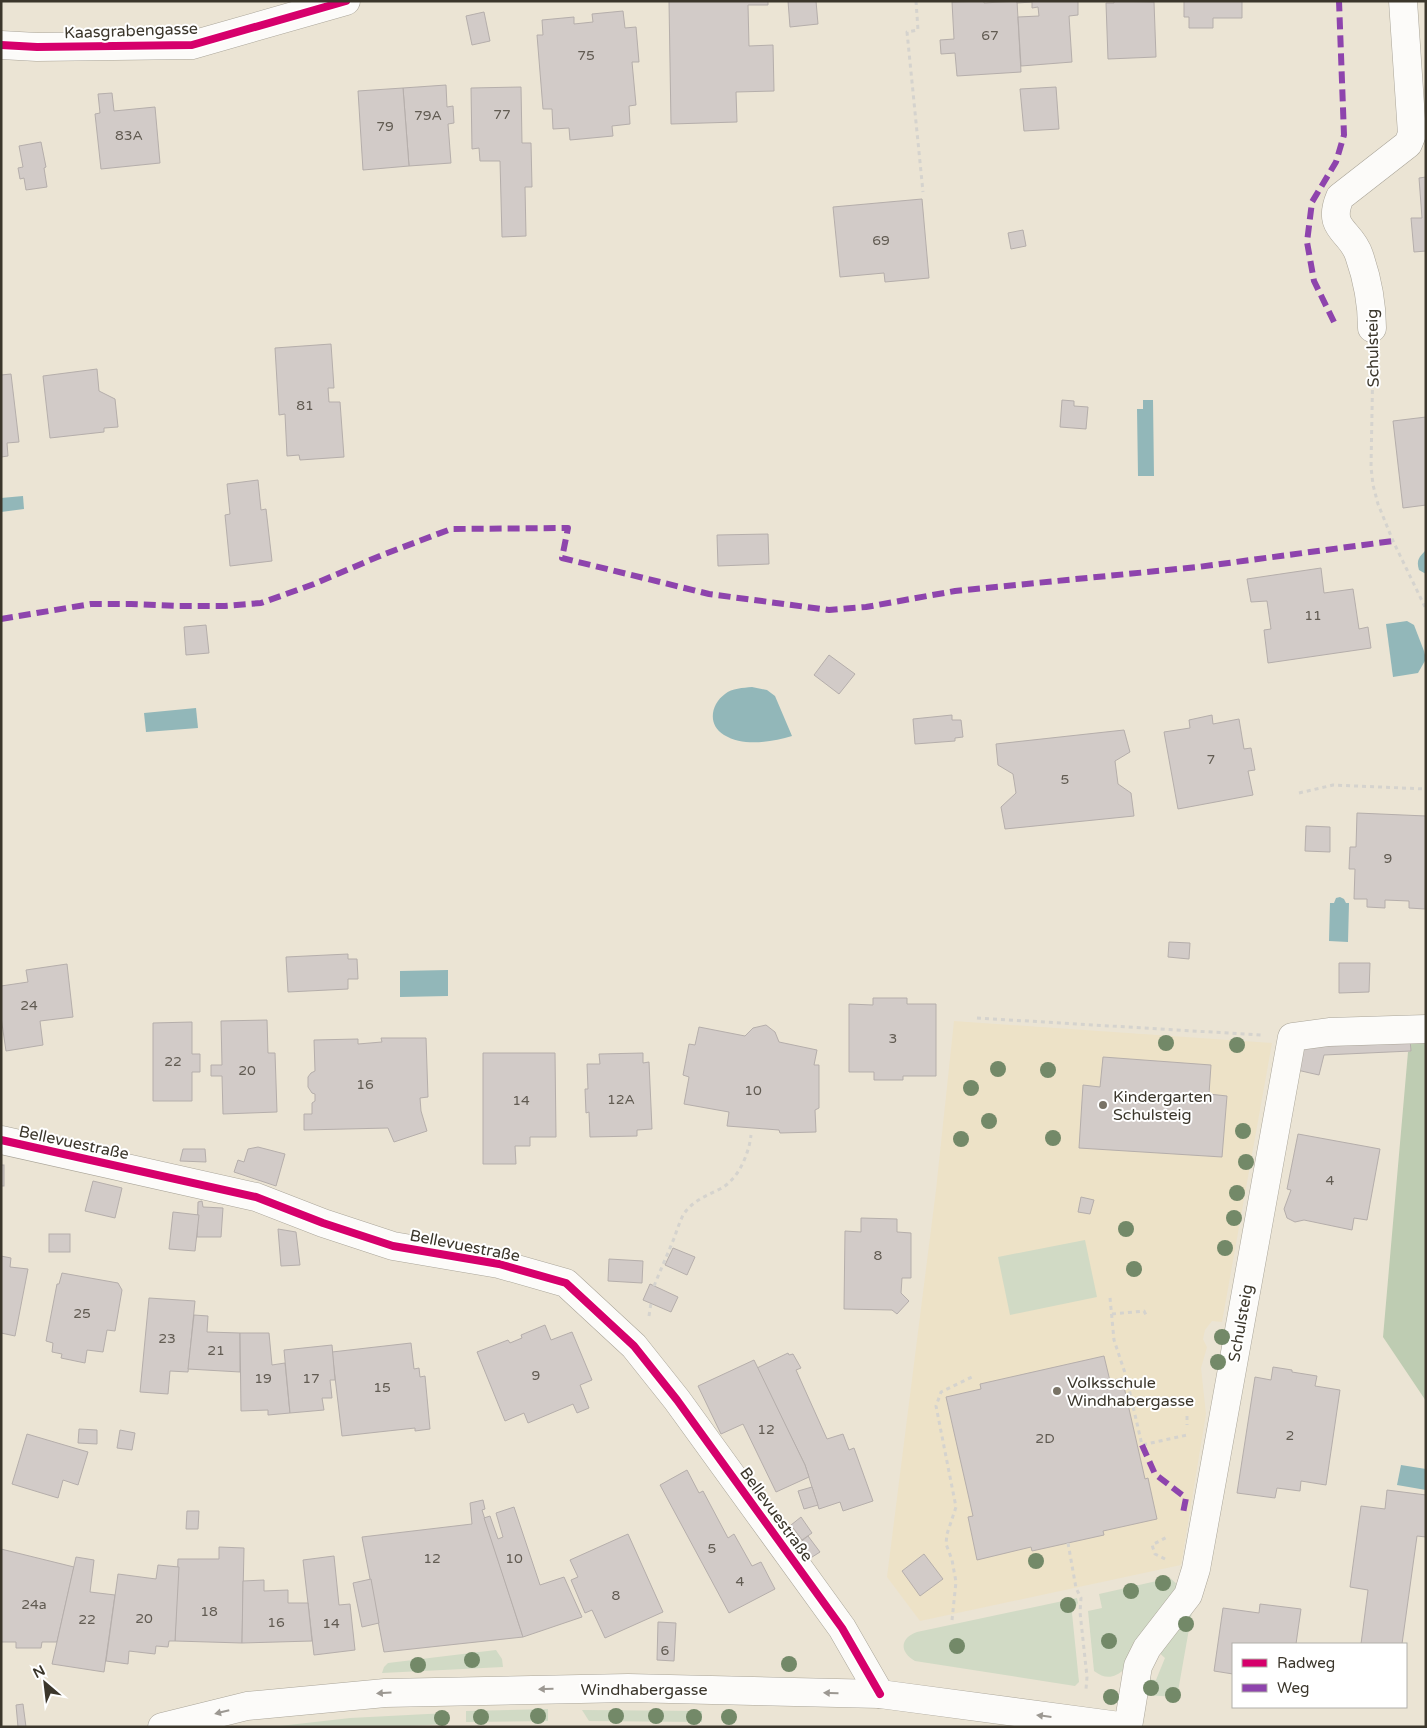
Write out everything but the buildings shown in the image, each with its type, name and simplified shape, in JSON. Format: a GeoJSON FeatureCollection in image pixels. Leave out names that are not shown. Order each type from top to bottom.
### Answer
{"type":"FeatureCollection","features":[{"type":"Feature","properties":{"kind":"street","name":"Kaasgrabengasse"},"geometry":{"type":"LineString","coordinates":[[1,45],[37,47],[192,45],[346,1]]}},
{"type":"Feature","properties":{"kind":"street","name":"Schulsteig"},"geometry":{"type":"LineString","coordinates":[[1372,328],[1372,307],[1359,253],[1338,225],[1335,209],[1340,197],[1408,144],[1412,134],[1403,1]]}},
{"type":"Feature","properties":{"kind":"street","name":"Schulsteig"},"geometry":{"type":"LineString","coordinates":[[1127,1727],[1138,1666],[1147,1648],[1188,1596],[1196,1569],[1292,1037],[1329,1032],[1426,1029]]}},
{"type":"Feature","properties":{"kind":"street","name":"Bellevuestraße"},"geometry":{"type":"LineString","coordinates":[[1,1140],[256,1197],[323,1223],[393,1246],[499,1264],[566,1283],[634,1346],[678,1400],[842,1628],[880,1694]]}},
{"type":"Feature","properties":{"kind":"street","name":"Windhabergasse"},"geometry":{"type":"LineString","coordinates":[[162,1727],[247,1706],[385,1693],[628,1688],[880,1694],[1127,1727]]}},
{"type":"Feature","properties":{"kind":"path"},"geometry":{"type":"LineString","coordinates":[[916,1],[918,30],[907,32],[923,192]]}},
{"type":"Feature","properties":{"kind":"path"},"geometry":{"type":"LineString","coordinates":[[1299,793],[1333,785],[1426,789]]}},
{"type":"Feature","properties":{"kind":"path"},"geometry":{"type":"LineString","coordinates":[[977,1018],[1268,1035]]}},
{"type":"Feature","properties":{"kind":"path"},"geometry":{"type":"LineString","coordinates":[[654,1286],[684,1215],[692,1204],[731,1182],[750,1144],[751,1135]]}},
{"type":"Feature","properties":{"kind":"path"},"geometry":{"type":"LineString","coordinates":[[1110,1298],[1114,1340],[1126,1376],[1142,1445],[1187,1436]]}},
{"type":"Feature","properties":{"kind":"path"},"geometry":{"type":"LineString","coordinates":[[1112,1314],[1144,1311],[1146,1315]]}},
{"type":"Feature","properties":{"kind":"path"},"geometry":{"type":"LineString","coordinates":[[952,1620],[956,1582],[952,1560],[946,1544],[947,1534],[956,1507],[936,1406],[941,1392],[972,1377]]}},
{"type":"Feature","properties":{"kind":"path"},"geometry":{"type":"LineString","coordinates":[[1068,1543],[1076,1588],[1081,1598],[1080,1612],[1087,1677],[1083,1721]]}},
{"type":"Feature","properties":{"kind":"shaded area","name":"Volksschule Windhabergasse"},"geometry":{"type":"Polygon","coordinates":[[[954,1021],[1272,1043],[1222,1322],[1212,1321],[1205,1330],[1203,1339],[1207,1347],[1201,1368],[1206,1414],[1181,1565],[920,1621],[887,1577],[936,1190],[954,1021]]]}},
{"type":"Feature","properties":{"kind":"green space"},"geometry":{"type":"Polygon","coordinates":[[[1410,1040],[1426,1040],[1426,1401],[1383,1337],[1408,1052],[1411,1051],[1410,1040]]]}},
{"type":"Feature","properties":{"kind":"green space"},"geometry":{"type":"Polygon","coordinates":[[[1085,1240],[1097,1297],[1010,1315],[998,1257],[1085,1240]]]}},
{"type":"Feature","properties":{"kind":"green space"},"geometry":{"type":"Polygon","coordinates":[[[1170,1578],[1179,1586],[1125,1669],[1110,1677],[1102,1676],[1094,1671],[1088,1611],[1102,1608],[1099,1594],[1170,1578]]]}},
{"type":"Feature","properties":{"kind":"green space"},"geometry":{"type":"Polygon","coordinates":[[[1077,1598],[1078,1603],[1072,1613],[1079,1682],[1075,1686],[915,1661],[906,1654],[904,1649],[907,1638],[917,1632],[1077,1598]]]}},
{"type":"Feature","properties":{"kind":"green space"},"geometry":{"type":"Polygon","coordinates":[[[1192,1612],[1177,1697],[1144,1695],[1143,1679],[1156,1680],[1165,1658],[1155,1649],[1192,1612]]]}},
{"type":"Feature","properties":{"kind":"green space"},"geometry":{"type":"Polygon","coordinates":[[[496,1650],[502,1659],[503,1667],[382,1673],[388,1663],[496,1650]]]}},
{"type":"Feature","properties":{"kind":"green space"},"geometry":{"type":"Polygon","coordinates":[[[548,1709],[548,1721],[466,1722],[466,1711],[548,1709]]]}},
{"type":"Feature","properties":{"kind":"green space"},"geometry":{"type":"Polygon","coordinates":[[[582,1710],[702,1711],[702,1722],[589,1721],[582,1710]]]}},
{"type":"Feature","properties":{"kind":"green space"},"geometry":{"type":"Polygon","coordinates":[[[447,1713],[447,1724],[390,1727],[271,1727],[350,1718],[447,1713]]]}},
{"type":"Feature","properties":{"kind":"water"},"geometry":{"type":"Polygon","coordinates":[[[1143,400],[1153,400],[1154,476],[1138,476],[1137,409],[1143,409],[1143,400]]]}},
{"type":"Feature","properties":{"kind":"water"},"geometry":{"type":"Polygon","coordinates":[[[23,496],[24,509],[1,512],[1,498],[23,496]]]}},
{"type":"Feature","properties":{"kind":"water"},"geometry":{"type":"Polygon","coordinates":[[[1426,550],[1426,574],[1419,570],[1418,561],[1426,550]]]}},
{"type":"Feature","properties":{"kind":"water"},"geometry":{"type":"Polygon","coordinates":[[[1407,621],[1414,625],[1426,659],[1418,673],[1393,677],[1386,624],[1407,621]]]}},
{"type":"Feature","properties":{"kind":"water"},"geometry":{"type":"Polygon","coordinates":[[[752,687],[767,690],[775,696],[792,736],[775,740],[749,742],[732,739],[719,731],[715,726],[713,714],[720,698],[731,691],[752,687]]]}},
{"type":"Feature","properties":{"kind":"water"},"geometry":{"type":"Polygon","coordinates":[[[196,708],[198,728],[146,732],[144,713],[196,708]]]}},
{"type":"Feature","properties":{"kind":"water"},"geometry":{"type":"Polygon","coordinates":[[[1340,897],[1346,903],[1349,903],[1348,942],[1329,941],[1330,903],[1334,903],[1336,898],[1340,897]]]}},
{"type":"Feature","properties":{"kind":"water"},"geometry":{"type":"Polygon","coordinates":[[[448,970],[448,996],[400,997],[400,971],[448,970]]]}},
{"type":"Feature","properties":{"kind":"water"},"geometry":{"type":"Polygon","coordinates":[[[1401,1465],[1426,1469],[1426,1490],[1397,1485],[1401,1465]]]}},
{"type":"Feature","properties":{"kind":"marked path"},"geometry":{"type":"LineString","coordinates":[[1334,322],[1314,281],[1307,242],[1312,202],[1336,162],[1344,135],[1339,1]]}},
{"type":"Feature","properties":{"kind":"marked path"},"geometry":{"type":"LineString","coordinates":[[1,619],[91,604],[225,606],[261,603],[314,584],[382,555],[451,529],[568,528],[562,558],[709,594],[829,610],[866,607],[955,591],[1198,567],[1393,541]]}},
{"type":"Feature","properties":{"kind":"marked path"},"geometry":{"type":"LineString","coordinates":[[1142,1445],[1155,1474],[1186,1498],[1183,1513]]}},
{"type":"Feature","properties":{"kind":"cycle path"},"geometry":{"type":"LineString","coordinates":[[1,45],[37,47],[192,45],[346,1]]}},
{"type":"Feature","properties":{"kind":"cycle path"},"geometry":{"type":"LineString","coordinates":[[1,1140],[256,1197],[323,1223],[393,1246],[499,1264],[566,1283],[634,1346],[677,1400],[842,1628],[880,1694]]}},
{"type":"Feature","properties":{"kind":"place","name":"Kindergarten Schulsteig"},"geometry":{"type":"Point","coordinates":[1103,1105]}},
{"type":"Feature","properties":{"kind":"place","name":"Volksschule Windhabergasse"},"geometry":{"type":"Point","coordinates":[1057,1391]}}]}
